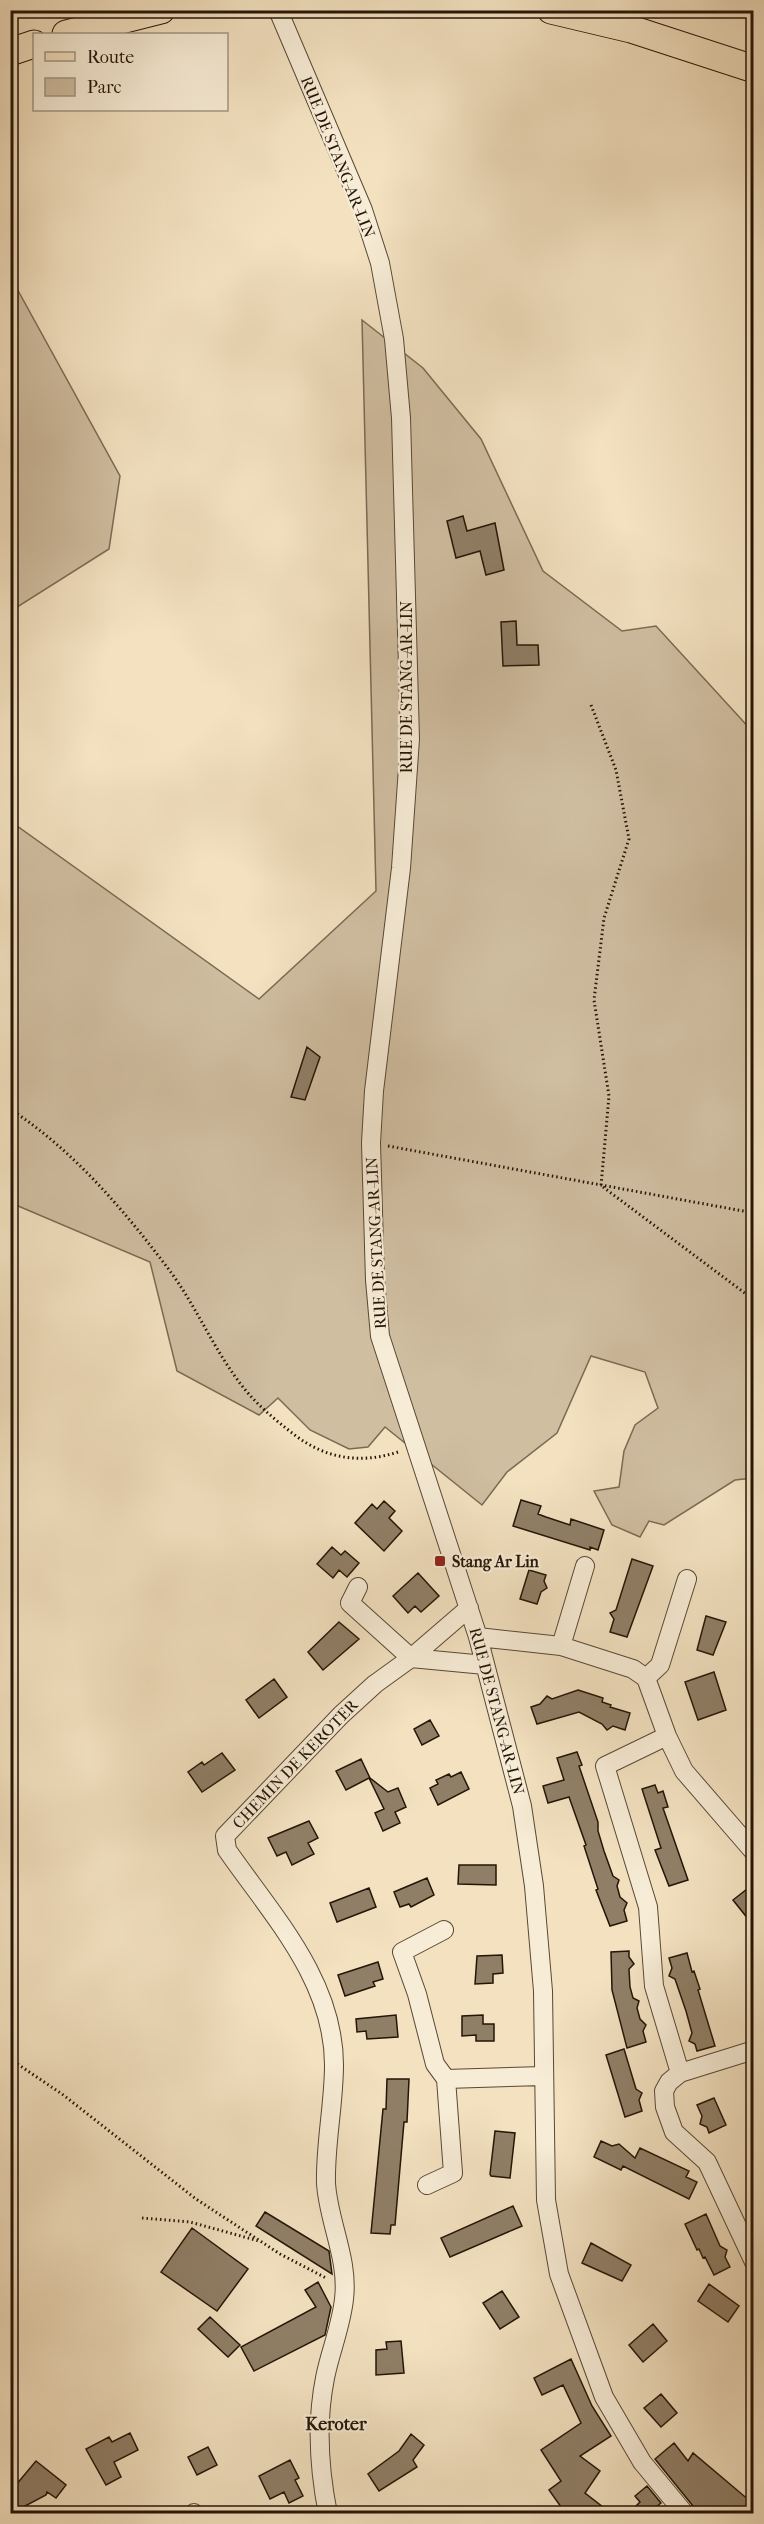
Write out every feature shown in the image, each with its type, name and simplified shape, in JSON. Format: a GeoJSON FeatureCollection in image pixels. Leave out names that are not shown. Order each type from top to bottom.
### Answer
{"type":"FeatureCollection","features":[{"type":"Feature","properties":{"kind":"main road"},"geometry":{"type":"LineString","coordinates":[[70,33],[161,10]]}},
{"type":"Feature","properties":{"kind":"main road"},"geometry":{"type":"LineString","coordinates":[[551,10],[631,29],[753,69]]}},
{"type":"Feature","properties":{"kind":"main road"},"geometry":{"type":"LineString","coordinates":[[10,52],[33,44]]}},
{"type":"Feature","properties":{"kind":"street","name":"RUE DE STANG-AR-LIN"},"geometry":{"type":"LineString","coordinates":[[278,10],[363,210],[380,263],[394,339],[401,418],[410,739],[400,868],[374,1091],[371,1143],[375,1280],[380,1336],[469,1608],[522,1806],[534,1886],[543,1991],[546,2200],[559,2274],[604,2397],[642,2462],[685,2514]]}},
{"type":"Feature","properties":{"kind":"street"},"geometry":{"type":"LineString","coordinates":[[561,1646],[585,1566]]}},
{"type":"Feature","properties":{"kind":"street"},"geometry":{"type":"LineString","coordinates":[[646,1678],[660,1665],[687,1579]]}},
{"type":"Feature","properties":{"kind":"street"},"geometry":{"type":"LineString","coordinates":[[358,1587],[350,1603],[411,1659],[485,1665]]}},
{"type":"Feature","properties":{"kind":"street","name":"CHEMIN DE KEROTER"},"geometry":{"type":"LineString","coordinates":[[328,2514],[319,2450],[320,2413],[325,2378],[338,2334],[344,2289],[342,2256],[326,2184],[334,2064],[331,2033],[317,1983],[305,1962],[226,1850],[225,1836],[375,1684],[411,1659],[469,1608]]}},
{"type":"Feature","properties":{"kind":"street"},"geometry":{"type":"LineString","coordinates":[[478,1638],[561,1646],[633,1669],[646,1678],[667,1736],[684,1771],[753,1852]]}},
{"type":"Feature","properties":{"kind":"street"},"geometry":{"type":"LineString","coordinates":[[667,1736],[604,1766],[648,1906],[654,1986],[680,2073]]}},
{"type":"Feature","properties":{"kind":"street"},"geometry":{"type":"LineString","coordinates":[[427,2185],[453,2173],[446,2079],[435,2064],[417,1994],[402,1952],[444,1930]]}},
{"type":"Feature","properties":{"kind":"street"},"geometry":{"type":"LineString","coordinates":[[753,2050],[680,2073],[669,2082],[664,2091],[665,2107],[674,2133],[707,2162],[753,2262]]}},
{"type":"Feature","properties":{"kind":"street"},"geometry":{"type":"LineString","coordinates":[[446,2079],[543,2076]]}},
{"type":"Feature","properties":{"kind":"path"},"geometry":{"type":"LineString","coordinates":[[591,705],[616,770],[629,839],[604,918],[594,1000],[609,1096],[601,1186]]}},
{"type":"Feature","properties":{"kind":"path"},"geometry":{"type":"LineString","coordinates":[[10,1109],[56,1145],[109,1193],[169,1270],[237,1380],[270,1417],[305,1443],[330,1455],[350,1459],[380,1458],[416,1445]]}},
{"type":"Feature","properties":{"kind":"path"},"geometry":{"type":"LineString","coordinates":[[371,1143],[753,1213]]}},
{"type":"Feature","properties":{"kind":"path"},"geometry":{"type":"LineString","coordinates":[[601,1186],[753,1300]]}},
{"type":"Feature","properties":{"kind":"path"},"geometry":{"type":"LineString","coordinates":[[10,2059],[62,2094],[196,2199],[280,2254],[344,2289]]}},
{"type":"Feature","properties":{"kind":"path"},"geometry":{"type":"LineString","coordinates":[[142,2218],[190,2222],[264,2242]]}},
{"type":"Feature","properties":{"kind":"green space"},"geometry":{"type":"Polygon","coordinates":[[[10,276],[120,476],[109,549],[11,611],[10,276]]]}},
{"type":"Feature","properties":{"kind":"green space"},"geometry":{"type":"Polygon","coordinates":[[[362,320],[423,368],[481,439],[543,571],[622,631],[656,626],[753,732],[753,1478],[735,1480],[664,1525],[649,1521],[640,1537],[612,1525],[594,1491],[619,1487],[624,1451],[635,1425],[658,1408],[645,1372],[591,1356],[557,1433],[507,1472],[482,1505],[385,1427],[368,1447],[349,1449],[310,1430],[278,1398],[259,1415],[177,1371],[150,1262],[11,1203],[10,821],[259,999],[376,891],[362,320]]]}},
{"type":"Feature","properties":{"kind":"building"},"geometry":{"type":"Polygon","coordinates":[[[463,516],[467,531],[495,523],[504,570],[486,575],[480,551],[456,558],[447,521],[463,516]]]}},
{"type":"Feature","properties":{"kind":"building"},"geometry":{"type":"Polygon","coordinates":[[[516,621],[517,645],[538,645],[539,665],[503,666],[501,622],[516,621]]]}},
{"type":"Feature","properties":{"kind":"building"},"geometry":{"type":"Polygon","coordinates":[[[307,1047],[320,1057],[305,1100],[291,1097],[307,1047]]]}},
{"type":"Feature","properties":{"kind":"building"},"geometry":{"type":"Polygon","coordinates":[[[521,1500],[541,1506],[538,1514],[546,1517],[570,1525],[571,1519],[604,1530],[598,1550],[590,1547],[590,1550],[513,1526],[521,1500]]]}},
{"type":"Feature","properties":{"kind":"building"},"geometry":{"type":"Polygon","coordinates":[[[384,1501],[395,1511],[389,1518],[402,1531],[384,1551],[355,1523],[372,1504],[377,1509],[384,1501]]]}},
{"type":"Feature","properties":{"kind":"building"},"geometry":{"type":"Polygon","coordinates":[[[332,1547],[341,1555],[345,1551],[359,1563],[347,1577],[339,1570],[333,1578],[317,1564],[332,1547]]]}},
{"type":"Feature","properties":{"kind":"building"},"geometry":{"type":"Polygon","coordinates":[[[632,1559],[653,1566],[627,1637],[610,1632],[614,1619],[610,1613],[616,1610],[632,1559]]]}},
{"type":"Feature","properties":{"kind":"building"},"geometry":{"type":"Polygon","coordinates":[[[529,1570],[546,1575],[544,1581],[547,1588],[541,1592],[537,1604],[520,1599],[529,1570]]]}},
{"type":"Feature","properties":{"kind":"building"},"geometry":{"type":"Polygon","coordinates":[[[418,1573],[439,1596],[421,1612],[415,1606],[408,1613],[393,1596],[418,1573]]]}},
{"type":"Feature","properties":{"kind":"building"},"geometry":{"type":"Polygon","coordinates":[[[706,1616],[726,1622],[713,1655],[697,1650],[706,1616]]]}},
{"type":"Feature","properties":{"kind":"building"},"geometry":{"type":"Polygon","coordinates":[[[339,1622],[359,1639],[323,1670],[308,1652],[339,1622]]]}},
{"type":"Feature","properties":{"kind":"building"},"geometry":{"type":"Polygon","coordinates":[[[714,1672],[726,1710],[698,1720],[685,1682],[714,1672]]]}},
{"type":"Feature","properties":{"kind":"building"},"geometry":{"type":"Polygon","coordinates":[[[274,1679],[287,1697],[259,1718],[246,1700],[274,1679]]]}},
{"type":"Feature","properties":{"kind":"building"},"geometry":{"type":"Polygon","coordinates":[[[578,1690],[603,1698],[602,1702],[611,1705],[610,1707],[630,1713],[625,1730],[613,1726],[607,1730],[602,1724],[579,1712],[537,1724],[531,1707],[540,1704],[547,1696],[552,1699],[578,1690]]]}},
{"type":"Feature","properties":{"kind":"building"},"geometry":{"type":"Polygon","coordinates":[[[430,1720],[439,1736],[422,1745],[414,1729],[430,1720]]]}},
{"type":"Feature","properties":{"kind":"building"},"geometry":{"type":"Polygon","coordinates":[[[577,1752],[582,1765],[579,1766],[598,1822],[598,1831],[604,1851],[613,1876],[619,1880],[617,1886],[620,1897],[627,1903],[624,1910],[627,1921],[610,1926],[596,1890],[598,1889],[584,1846],[586,1845],[569,1797],[548,1803],[543,1786],[564,1780],[557,1758],[577,1752]]]}},
{"type":"Feature","properties":{"kind":"building"},"geometry":{"type":"Polygon","coordinates":[[[222,1753],[235,1770],[202,1792],[188,1772],[202,1762],[204,1765],[222,1753]]]}},
{"type":"Feature","properties":{"kind":"building"},"geometry":{"type":"Polygon","coordinates":[[[361,1759],[370,1778],[388,1792],[398,1788],[406,1807],[395,1812],[400,1823],[383,1831],[375,1813],[384,1809],[369,1778],[346,1790],[336,1771],[361,1759]]]}},
{"type":"Feature","properties":{"kind":"building"},"geometry":{"type":"Polygon","coordinates":[[[461,1772],[469,1789],[438,1805],[430,1788],[438,1784],[436,1780],[461,1772]]]}},
{"type":"Feature","properties":{"kind":"building"},"geometry":{"type":"Polygon","coordinates":[[[655,1785],[658,1793],[663,1791],[668,1807],[663,1808],[688,1880],[669,1886],[655,1850],[661,1848],[642,1789],[655,1785]]]}},
{"type":"Feature","properties":{"kind":"building"},"geometry":{"type":"Polygon","coordinates":[[[309,1821],[318,1838],[308,1843],[314,1854],[292,1865],[286,1852],[277,1856],[268,1838],[309,1821]]]}},
{"type":"Feature","properties":{"kind":"building"},"geometry":{"type":"Polygon","coordinates":[[[459,1865],[496,1865],[496,1885],[458,1884],[459,1865]]]}},
{"type":"Feature","properties":{"kind":"building"},"geometry":{"type":"Polygon","coordinates":[[[427,1878],[434,1895],[411,1907],[409,1904],[400,1907],[394,1892],[427,1878]]]}},
{"type":"Feature","properties":{"kind":"building"},"geometry":{"type":"Polygon","coordinates":[[[369,1888],[376,1907],[337,1922],[330,1903],[369,1888]]]}},
{"type":"Feature","properties":{"kind":"building"},"geometry":{"type":"Polygon","coordinates":[[[747,1889],[753,1897],[753,1925],[733,1900],[747,1889]]]}},
{"type":"Feature","properties":{"kind":"building"},"geometry":{"type":"Polygon","coordinates":[[[629,1951],[629,1957],[634,1964],[629,1969],[630,1987],[633,1998],[639,2001],[637,2008],[640,2019],[646,2025],[643,2031],[646,2042],[627,2048],[612,1990],[611,1952],[629,1951]]]}},
{"type":"Feature","properties":{"kind":"building"},"geometry":{"type":"Polygon","coordinates":[[[687,1953],[700,1989],[698,1990],[715,2046],[697,2051],[695,2044],[689,2041],[692,2033],[675,1979],[669,1976],[672,1968],[669,1958],[687,1953]]]}},
{"type":"Feature","properties":{"kind":"building"},"geometry":{"type":"Polygon","coordinates":[[[502,1955],[503,1973],[493,1974],[493,1983],[475,1984],[477,1956],[502,1955]]]}},
{"type":"Feature","properties":{"kind":"building"},"geometry":{"type":"Polygon","coordinates":[[[378,1962],[383,1979],[373,1982],[375,1986],[345,1996],[338,1975],[378,1962]]]}},
{"type":"Feature","properties":{"kind":"building"},"geometry":{"type":"Polygon","coordinates":[[[396,2015],[398,2037],[367,2039],[366,2031],[357,2032],[356,2019],[396,2015]]]}},
{"type":"Feature","properties":{"kind":"building"},"geometry":{"type":"Polygon","coordinates":[[[483,2015],[483,2024],[494,2024],[494,2041],[476,2041],[476,2035],[462,2036],[462,2016],[483,2015]]]}},
{"type":"Feature","properties":{"kind":"building"},"geometry":{"type":"Polygon","coordinates":[[[624,2049],[636,2089],[642,2093],[639,2100],[642,2111],[625,2117],[606,2055],[624,2049]]]}},
{"type":"Feature","properties":{"kind":"building"},"geometry":{"type":"Polygon","coordinates":[[[387,2079],[409,2079],[407,2122],[404,2122],[395,2225],[391,2225],[390,2234],[371,2233],[383,2109],[386,2109],[387,2079]]]}},
{"type":"Feature","properties":{"kind":"building"},"geometry":{"type":"Polygon","coordinates":[[[714,2098],[726,2125],[709,2133],[707,2127],[700,2124],[702,2116],[697,2105],[714,2098]]]}},
{"type":"Feature","properties":{"kind":"building"},"geometry":{"type":"Polygon","coordinates":[[[495,2131],[515,2133],[510,2178],[490,2174],[495,2131]]]}},
{"type":"Feature","properties":{"kind":"building"},"geometry":{"type":"Polygon","coordinates":[[[601,2141],[612,2146],[619,2144],[635,2158],[640,2148],[689,2171],[686,2177],[697,2182],[689,2199],[623,2166],[621,2170],[594,2157],[601,2141]]]}},
{"type":"Feature","properties":{"kind":"building"},"geometry":{"type":"Polygon","coordinates":[[[513,2206],[522,2226],[450,2257],[441,2238],[513,2206]]]}},
{"type":"Feature","properties":{"kind":"building"},"geometry":{"type":"Polygon","coordinates":[[[265,2212],[329,2251],[332,2274],[256,2226],[265,2212]]]}},
{"type":"Feature","properties":{"kind":"building"},"geometry":{"type":"Polygon","coordinates":[[[706,2214],[720,2246],[727,2250],[725,2257],[730,2267],[714,2275],[705,2257],[703,2258],[699,2249],[697,2250],[685,2224],[706,2214]]]}},
{"type":"Feature","properties":{"kind":"building"},"geometry":{"type":"Polygon","coordinates":[[[192,2228],[248,2269],[217,2311],[161,2272],[192,2228]]]}},
{"type":"Feature","properties":{"kind":"building"},"geometry":{"type":"Polygon","coordinates":[[[591,2243],[631,2265],[622,2281],[582,2263],[591,2243]]]}},
{"type":"Feature","properties":{"kind":"building"},"geometry":{"type":"Polygon","coordinates":[[[318,2282],[331,2307],[325,2335],[254,2371],[241,2347],[316,2307],[305,2290],[318,2282]]]}},
{"type":"Feature","properties":{"kind":"building"},"geometry":{"type":"Polygon","coordinates":[[[709,2284],[739,2306],[728,2322],[698,2301],[709,2284]]]}},
{"type":"Feature","properties":{"kind":"building"},"geometry":{"type":"Polygon","coordinates":[[[502,2291],[519,2317],[500,2329],[483,2303],[502,2291]]]}},
{"type":"Feature","properties":{"kind":"building"},"geometry":{"type":"Polygon","coordinates":[[[210,2317],[240,2345],[228,2357],[198,2329],[210,2317]]]}},
{"type":"Feature","properties":{"kind":"building"},"geometry":{"type":"Polygon","coordinates":[[[653,2324],[667,2341],[643,2362],[629,2345],[653,2324]]]}},
{"type":"Feature","properties":{"kind":"building"},"geometry":{"type":"Polygon","coordinates":[[[401,2341],[404,2373],[376,2375],[376,2350],[387,2349],[386,2342],[401,2341]]]}},
{"type":"Feature","properties":{"kind":"building"},"geometry":{"type":"Polygon","coordinates":[[[571,2359],[592,2406],[611,2436],[580,2456],[600,2471],[585,2493],[612,2514],[566,2514],[549,2490],[561,2481],[541,2450],[581,2423],[563,2385],[542,2395],[534,2378],[571,2359]]]}},
{"type":"Feature","properties":{"kind":"building"},"geometry":{"type":"Polygon","coordinates":[[[661,2394],[677,2413],[661,2427],[644,2408],[661,2394]]]}},
{"type":"Feature","properties":{"kind":"building"},"geometry":{"type":"Polygon","coordinates":[[[130,2433],[138,2450],[114,2462],[121,2477],[106,2485],[86,2449],[109,2437],[112,2442],[130,2433]]]}},
{"type":"Feature","properties":{"kind":"building"},"geometry":{"type":"Polygon","coordinates":[[[411,2434],[424,2445],[413,2460],[417,2467],[379,2491],[368,2474],[399,2451],[411,2434]]]}},
{"type":"Feature","properties":{"kind":"building"},"geometry":{"type":"Polygon","coordinates":[[[674,2443],[688,2461],[693,2453],[750,2501],[740,2514],[701,2514],[693,2506],[655,2459],[674,2443]]]}},
{"type":"Feature","properties":{"kind":"building"},"geometry":{"type":"Polygon","coordinates":[[[208,2447],[217,2465],[197,2475],[188,2457],[208,2447]]]}},
{"type":"Feature","properties":{"kind":"building"},"geometry":{"type":"Polygon","coordinates":[[[290,2460],[299,2478],[295,2480],[303,2496],[289,2503],[284,2492],[270,2499],[259,2476],[290,2460]]]}},
{"type":"Feature","properties":{"kind":"building"},"geometry":{"type":"Polygon","coordinates":[[[36,2461],[66,2485],[56,2498],[47,2492],[46,2495],[10,2514],[10,2492],[36,2461]]]}},
{"type":"Feature","properties":{"kind":"building"},"geometry":{"type":"Polygon","coordinates":[[[647,2486],[661,2503],[648,2514],[628,2514],[640,2502],[635,2496],[647,2486]]]}},
{"type":"Feature","properties":{"kind":"place","name":"Stang Ar Lin"},"geometry":{"type":"Point","coordinates":[440,1561]}},
{"type":"Feature","properties":{"kind":"district","name":"Keroter"},"geometry":{"type":"Point","coordinates":[336,2424]}}]}
